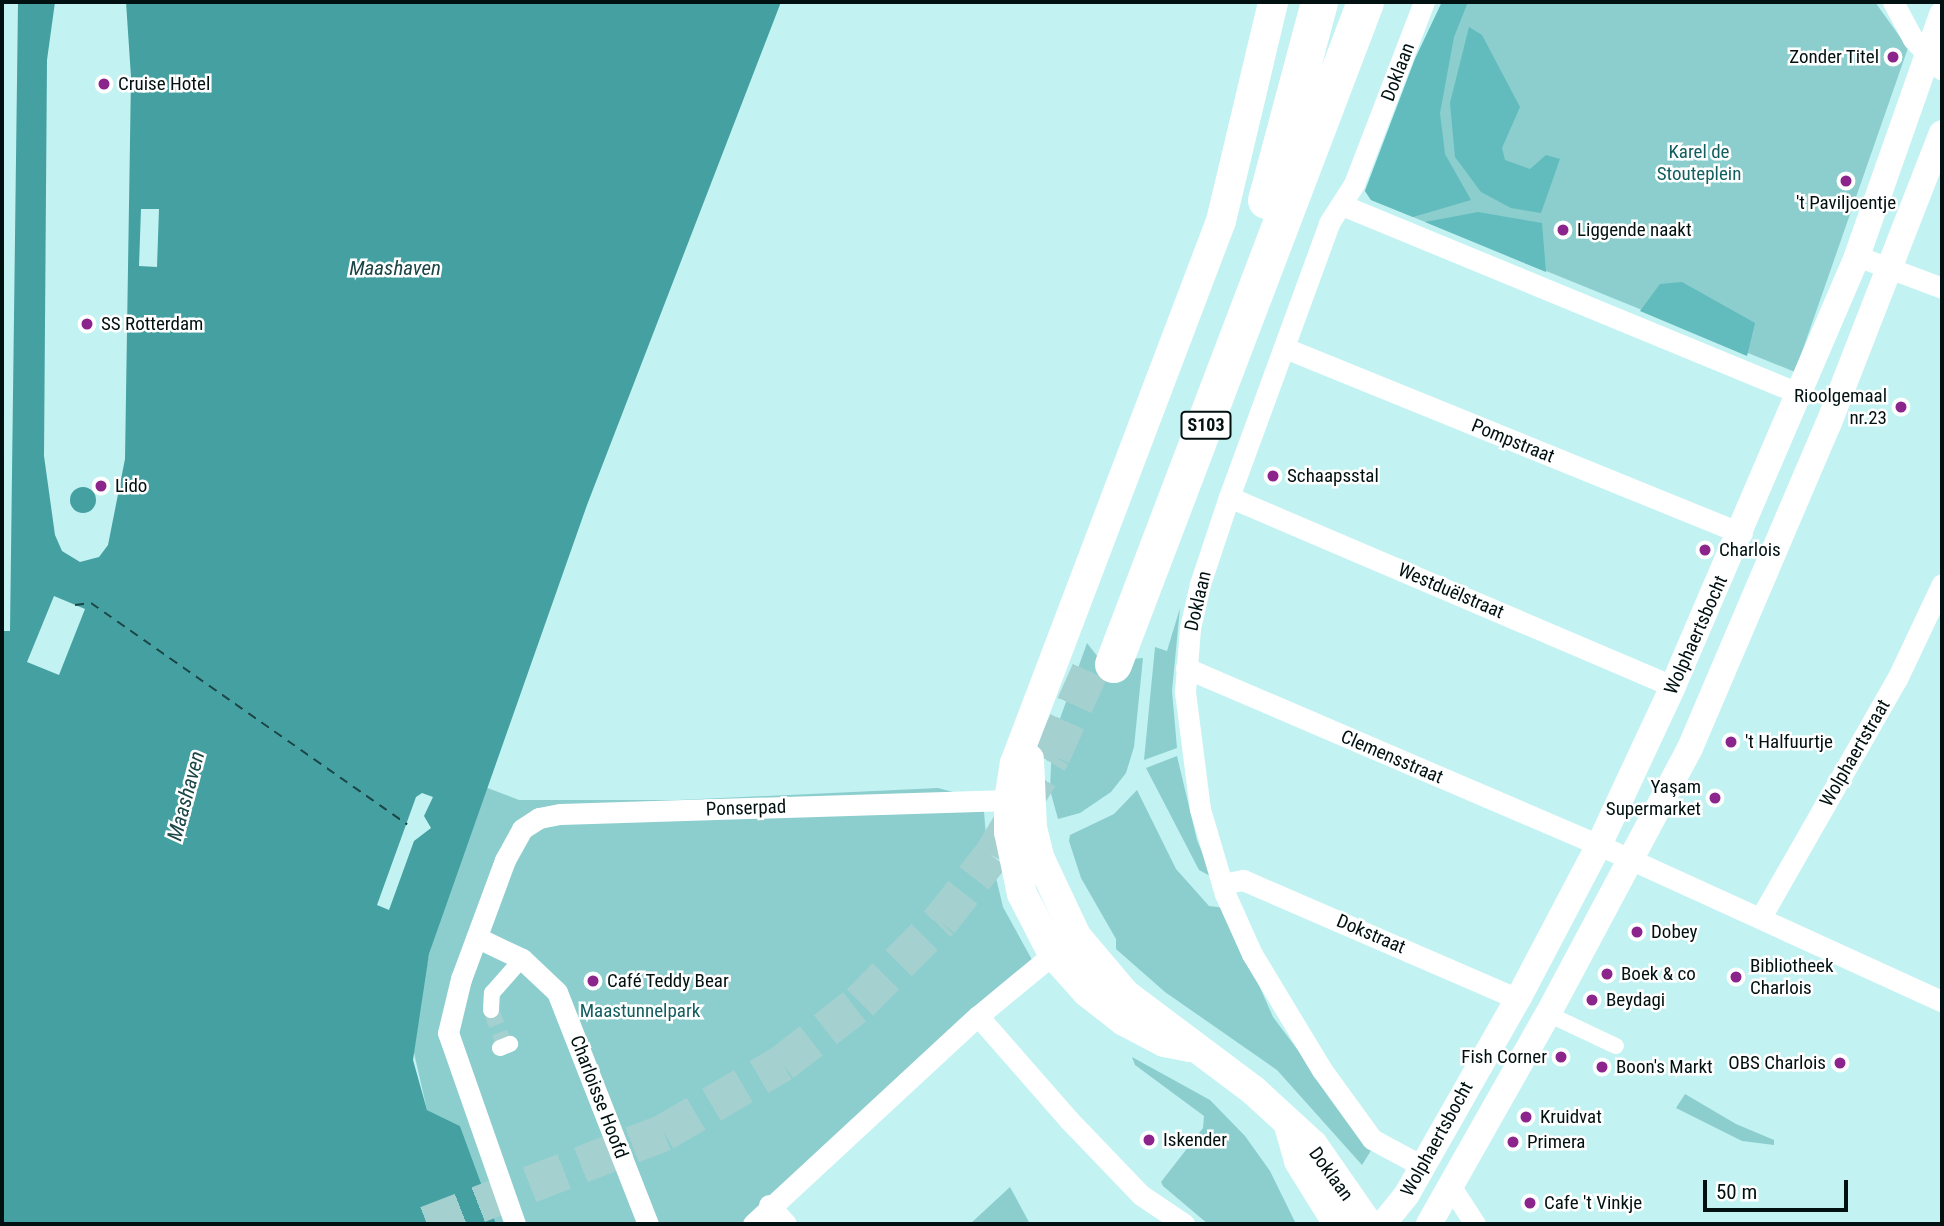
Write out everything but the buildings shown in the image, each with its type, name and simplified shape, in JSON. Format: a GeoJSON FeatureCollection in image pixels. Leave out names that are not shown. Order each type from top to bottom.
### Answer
{"type":"FeatureCollection","features":[{"type":"Feature","properties":{"kind":"highway","name":"S103"},"geometry":{"type":"LineString","coordinates":[[1319,2],[1275,177],[1105,661],[1365,2]]}},
{"type":"Feature","properties":{"kind":"highway"},"geometry":{"type":"LineString","coordinates":[[1275,177],[1341,2]]}},
{"type":"Feature","properties":{"kind":"main road","name":"Doklaan"},"geometry":{"type":"LineString","coordinates":[[1064,945],[1023,894],[1009,832],[1009,800],[1014,763],[1030,731],[1214,243],[1239,158],[1273,2]]}},
{"type":"Feature","properties":{"kind":"main road","name":"Doklaan"},"geometry":{"type":"LineString","coordinates":[[1030,731],[1032,828],[1064,945],[1087,992],[1125,1021],[1164,1042],[1190,1047],[1253,1090],[1290,1129],[1313,1145],[1368,1224]]}},
{"type":"Feature","properties":{"kind":"main road","name":"Doklaan"},"geometry":{"type":"LineString","coordinates":[[1290,1129],[1299,1161],[1338,1224]]}},
{"type":"Feature","properties":{"kind":"street","name":"Doklaan"},"geometry":{"type":"LineString","coordinates":[[1424,2],[1354,184],[1328,223],[1229,497],[1200,584],[1186,668],[1193,779],[1222,884],[1258,965],[1348,1107],[1377,1144],[1426,1156]]}},
{"type":"Feature","properties":{"kind":"street"},"geometry":{"type":"LineString","coordinates":[[1893,2],[1936,65]]}},
{"type":"Feature","properties":{"kind":"street"},"geometry":{"type":"LineString","coordinates":[[1906,20],[1941,25]]}},
{"type":"Feature","properties":{"kind":"street","name":"Wolphaertsbocht"},"geometry":{"type":"LineString","coordinates":[[1383,1224],[1518,999],[1599,845],[1673,686],[1742,534],[1936,65],[1941,25]]}},
{"type":"Feature","properties":{"kind":"street","name":"Wolphaertsbocht"},"geometry":{"type":"LineString","coordinates":[[1429,1224],[1548,1014],[1690,748],[1890,269],[1942,134]]}},
{"type":"Feature","properties":{"kind":"street"},"geometry":{"type":"LineString","coordinates":[[1342,205],[1801,394]]}},
{"type":"Feature","properties":{"kind":"street"},"geometry":{"type":"LineString","coordinates":[[1857,256],[1942,288]]}},
{"type":"Feature","properties":{"kind":"street","name":"Pompstraat"},"geometry":{"type":"LineString","coordinates":[[1285,348],[1742,534]]}},
{"type":"Feature","properties":{"kind":"street","name":"Westduëlstraat"},"geometry":{"type":"LineString","coordinates":[[1229,497],[1673,686]]}},
{"type":"Feature","properties":{"kind":"street","name":"Wolphaertstraat"},"geometry":{"type":"LineString","coordinates":[[1761,917],[1897,679],[1942,584]]}},
{"type":"Feature","properties":{"kind":"street","name":"Clemensstraat"},"geometry":{"type":"LineString","coordinates":[[1186,668],[1599,845],[1630,862]]}},
{"type":"Feature","properties":{"kind":"street","name":"Ponserpad"},"geometry":{"type":"LineString","coordinates":[[478,938],[497,855],[522,829],[539,818],[560,814],[1009,800]]}},
{"type":"Feature","properties":{"kind":"street"},"geometry":{"type":"LineString","coordinates":[[1630,862],[1761,917],[1942,1001]]}},
{"type":"Feature","properties":{"kind":"street","name":"Dokstraat"},"geometry":{"type":"LineString","coordinates":[[1222,884],[1243,880],[1518,999]]}},
{"type":"Feature","properties":{"kind":"street"},"geometry":{"type":"LineString","coordinates":[[478,938],[457,990],[448,1042],[515,1224]]}},
{"type":"Feature","properties":{"kind":"street","name":"Charloisse Hoofd"},"geometry":{"type":"LineString","coordinates":[[478,938],[545,975],[564,1005],[648,1224]]}},
{"type":"Feature","properties":{"kind":"street"},"geometry":{"type":"LineString","coordinates":[[753,1224],[769,1205],[978,1016],[1064,945]]}},
{"type":"Feature","properties":{"kind":"street"},"geometry":{"type":"LineString","coordinates":[[491,1010],[492,993],[522,960]]}},
{"type":"Feature","properties":{"kind":"street"},"geometry":{"type":"LineString","coordinates":[[1548,1014],[1616,1046]]}},
{"type":"Feature","properties":{"kind":"street"},"geometry":{"type":"LineString","coordinates":[[978,1016],[1069,1120],[1141,1195],[1175,1218]]}},
{"type":"Feature","properties":{"kind":"street"},"geometry":{"type":"LineString","coordinates":[[1426,1156],[1445,1163],[1456,1176],[1475,1224]]}},
{"type":"Feature","properties":{"kind":"street"},"geometry":{"type":"LineString","coordinates":[[769,1205],[786,1224]]}},
{"type":"Feature","properties":{"kind":"green space","name":"Karel de Stouteplein"},"geometry":{"type":"Polygon","coordinates":[[[1442,2],[1875,2],[1908,48],[1795,372],[1371,200],[1365,191],[1415,59],[1442,2]]]}},
{"type":"Feature","properties":{"kind":"green space"},"geometry":{"type":"Polygon","coordinates":[[[1180,608],[1172,691],[1177,748],[1144,760],[1155,647],[1167,651],[1180,608]]]}},
{"type":"Feature","properties":{"kind":"green space"},"geometry":{"type":"Polygon","coordinates":[[[1087,643],[1101,661],[1143,658],[1134,747],[1126,773],[1111,792],[1080,813],[1058,819],[1050,790],[1052,741],[1087,643]]]}},
{"type":"Feature","properties":{"kind":"green space"},"geometry":{"type":"Polygon","coordinates":[[[1177,756],[1197,840],[1212,877],[1199,870],[1146,768],[1177,756]]]}},
{"type":"Feature","properties":{"kind":"green space","name":"Maastunnelpark"},"geometry":{"type":"Polygon","coordinates":[[[485,787],[519,800],[679,800],[938,788],[983,800],[986,836],[1003,907],[1036,967],[753,1224],[496,1224],[460,1126],[427,1110],[412,1044],[429,954],[485,787]]]}},
{"type":"Feature","properties":{"kind":"green space"},"geometry":{"type":"Polygon","coordinates":[[[1137,790],[1176,869],[1209,906],[1225,908],[1273,1017],[1372,1149],[1362,1165],[1277,1070],[1165,992],[1116,949],[1116,939],[1081,878],[1069,841],[1070,835],[1114,814],[1137,790]]]}},
{"type":"Feature","properties":{"kind":"green space"},"geometry":{"type":"Polygon","coordinates":[[[1132,1057],[1210,1100],[1245,1136],[1270,1171],[1296,1224],[1208,1224],[1163,1186],[1161,1182],[1203,1128],[1204,1116],[1135,1065],[1132,1057]]]}},
{"type":"Feature","properties":{"kind":"green space"},"geometry":{"type":"Polygon","coordinates":[[[1685,1094],[1736,1124],[1774,1140],[1774,1145],[1742,1141],[1676,1108],[1685,1094]]]}},
{"type":"Feature","properties":{"kind":"green space"},"geometry":{"type":"Polygon","coordinates":[[[1010,1187],[1030,1224],[970,1224],[1010,1187]]]}},
{"type":"Feature","properties":{"kind":"shaded area"},"geometry":{"type":"Polygon","coordinates":[[[1442,2],[1468,2],[1454,37],[1440,113],[1445,154],[1471,200],[1413,217],[1371,200],[1365,191],[1415,59],[1442,2]]]}},
{"type":"Feature","properties":{"kind":"shaded area"},"geometry":{"type":"Polygon","coordinates":[[[1469,27],[1482,35],[1520,107],[1502,148],[1505,160],[1530,169],[1546,155],[1560,159],[1541,213],[1511,208],[1481,192],[1455,157],[1450,103],[1469,27]]]}},
{"type":"Feature","properties":{"kind":"shaded area"},"geometry":{"type":"Polygon","coordinates":[[[1478,212],[1542,223],[1546,272],[1425,222],[1478,212]]]}},
{"type":"Feature","properties":{"kind":"shaded area"},"geometry":{"type":"Polygon","coordinates":[[[1682,282],[1755,323],[1747,356],[1640,311],[1660,284],[1682,282]]]}},
{"type":"Feature","properties":{"kind":"water","name":"Maashaven"},"geometry":{"type":"Polygon","coordinates":[[[18,2],[55,2],[47,60],[44,456],[55,535],[62,551],[80,562],[99,557],[108,545],[125,459],[131,77],[126,2],[781,2],[587,505],[429,954],[413,1060],[427,1110],[460,1126],[496,1224],[2,1224],[2,631],[10,631],[18,2]]]}},
{"type":"Feature","properties":{"kind":"water"},"geometry":{"type":"Polygon","coordinates":[[[83,487],[92,491],[96,500],[92,509],[83,513],[74,509],[70,500],[74,491],[83,487]]]}},
{"type":"Feature","properties":{"kind":"pier"},"geometry":{"type":"Polygon","coordinates":[[[141,209],[159,209],[157,267],[139,266],[141,209]]]}},
{"type":"Feature","properties":{"kind":"pier"},"geometry":{"type":"Polygon","coordinates":[[[54,596],[85,609],[59,675],[27,662],[54,596]]]}},
{"type":"Feature","properties":{"kind":"pier"},"geometry":{"type":"Polygon","coordinates":[[[422,793],[433,797],[424,816],[431,828],[414,841],[389,910],[377,905],[416,797],[422,793]]]}},
{"type":"Feature","properties":{"kind":"ferry route"},"geometry":{"type":"LineString","coordinates":[[75,605],[91,603],[407,824]]}},
{"type":"Feature","properties":{"kind":"tunnel"},"geometry":{"type":"LineString","coordinates":[[427,1224],[664,1132],[782,1063],[860,1002],[940,921],[992,855],[1052,755],[1096,657]]}},
{"type":"Feature","properties":{"kind":"tunnel"},"geometry":{"type":"LineString","coordinates":[[491,1010],[505,1046]]}},
{"type":"Feature","properties":{"kind":"place","name":"Zonder Titel"},"geometry":{"type":"Point","coordinates":[1893,57]}},
{"type":"Feature","properties":{"kind":"place","name":"Cruise Hotel"},"geometry":{"type":"Point","coordinates":[104,84]}},
{"type":"Feature","properties":{"kind":"place","name":"'t Paviljoentje"},"geometry":{"type":"Point","coordinates":[1846,181]}},
{"type":"Feature","properties":{"kind":"place","name":"Liggende naakt"},"geometry":{"type":"Point","coordinates":[1563,230]}},
{"type":"Feature","properties":{"kind":"place","name":"SS Rotterdam"},"geometry":{"type":"Point","coordinates":[87,324]}},
{"type":"Feature","properties":{"kind":"place","name":"Rioolgemaal nr.23"},"geometry":{"type":"Point","coordinates":[1901,407]}},
{"type":"Feature","properties":{"kind":"place","name":"Schaapsstal"},"geometry":{"type":"Point","coordinates":[1273,476]}},
{"type":"Feature","properties":{"kind":"place","name":"Lido"},"geometry":{"type":"Point","coordinates":[101,486]}},
{"type":"Feature","properties":{"kind":"place","name":"Charlois"},"geometry":{"type":"Point","coordinates":[1705,550]}},
{"type":"Feature","properties":{"kind":"place","name":"'t Halfuurtje"},"geometry":{"type":"Point","coordinates":[1731,742]}},
{"type":"Feature","properties":{"kind":"place","name":"Yaşam Supermarket"},"geometry":{"type":"Point","coordinates":[1715,798]}},
{"type":"Feature","properties":{"kind":"place","name":"Dobey"},"geometry":{"type":"Point","coordinates":[1637,932]}},
{"type":"Feature","properties":{"kind":"place","name":"Boek & co"},"geometry":{"type":"Point","coordinates":[1607,974]}},
{"type":"Feature","properties":{"kind":"place","name":"Bibliotheek Charlois"},"geometry":{"type":"Point","coordinates":[1736,977]}},
{"type":"Feature","properties":{"kind":"place","name":"Café Teddy Bear"},"geometry":{"type":"Point","coordinates":[593,981]}},
{"type":"Feature","properties":{"kind":"place","name":"Beydagi"},"geometry":{"type":"Point","coordinates":[1592,1000]}},
{"type":"Feature","properties":{"kind":"place","name":"Fish Corner"},"geometry":{"type":"Point","coordinates":[1561,1057]}},
{"type":"Feature","properties":{"kind":"place","name":"OBS Charlois"},"geometry":{"type":"Point","coordinates":[1840,1063]}},
{"type":"Feature","properties":{"kind":"place","name":"Boon's Markt"},"geometry":{"type":"Point","coordinates":[1602,1067]}},
{"type":"Feature","properties":{"kind":"place","name":"Kruidvat"},"geometry":{"type":"Point","coordinates":[1526,1117]}},
{"type":"Feature","properties":{"kind":"place","name":"Iskender"},"geometry":{"type":"Point","coordinates":[1149,1140]}},
{"type":"Feature","properties":{"kind":"place","name":"Primera"},"geometry":{"type":"Point","coordinates":[1513,1142]}},
{"type":"Feature","properties":{"kind":"place","name":"Cafe 't Vinkje"},"geometry":{"type":"Point","coordinates":[1530,1203]}}]}
